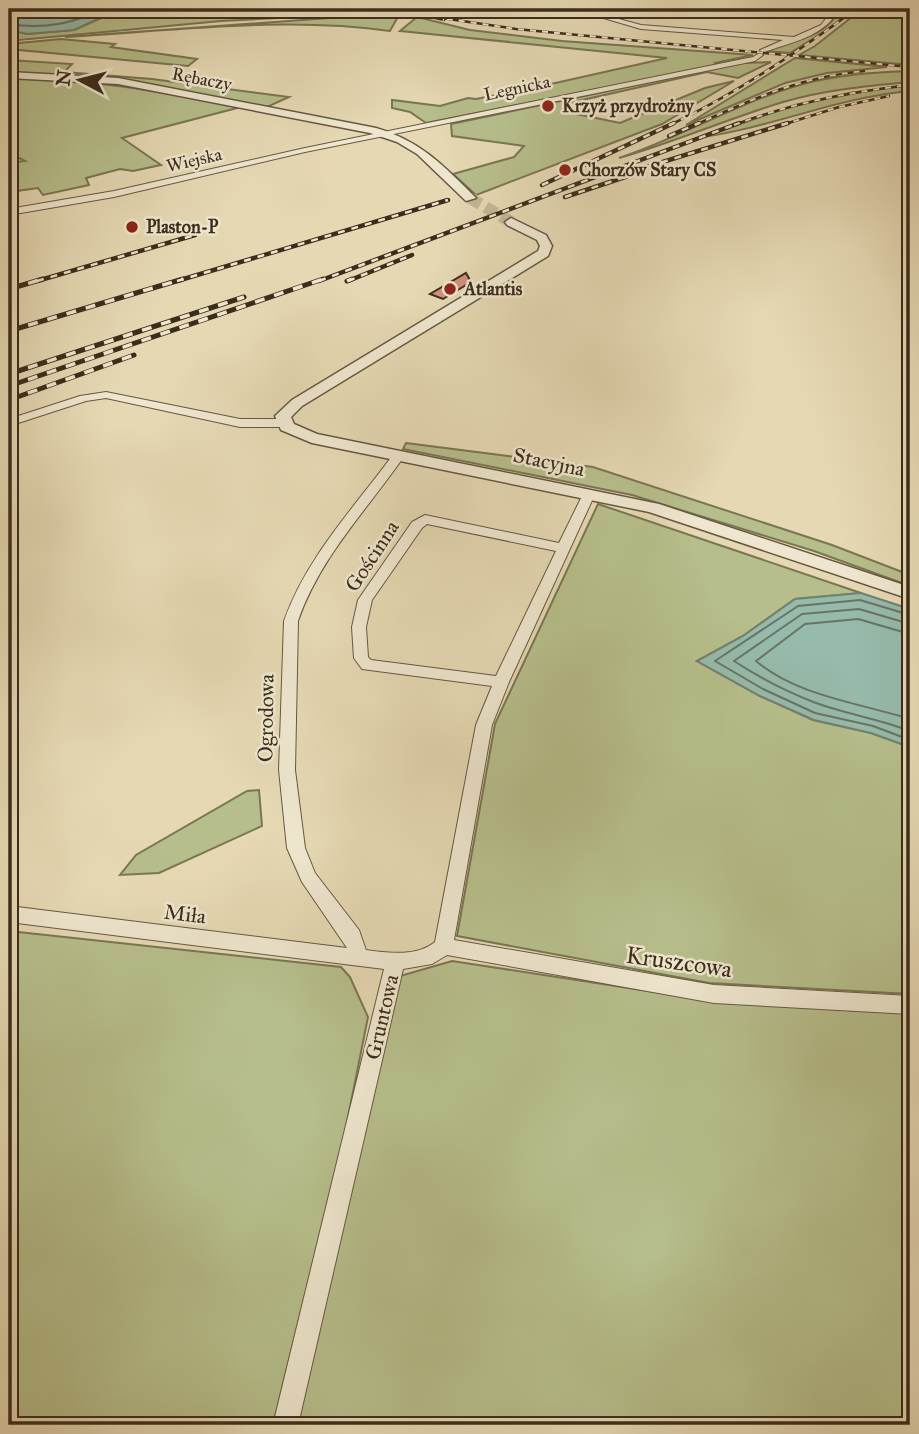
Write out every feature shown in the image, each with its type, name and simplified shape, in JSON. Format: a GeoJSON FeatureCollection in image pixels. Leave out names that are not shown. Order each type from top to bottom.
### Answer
{"type":"FeatureCollection","features":[{"type":"Feature","properties":{"kind":"street"},"geometry":{"type":"LineString","coordinates":[[576,9],[641,27],[796,39]]}},
{"type":"Feature","properties":{"kind":"street","name":"Legnicka"},"geometry":{"type":"LineString","coordinates":[[386,134],[754,59],[761,53],[824,24],[833,17],[836,9]]}},
{"type":"Feature","properties":{"kind":"street","name":"Rębaczy"},"geometry":{"type":"LineString","coordinates":[[9,75],[118,81],[386,134]]}},
{"type":"Feature","properties":{"kind":"street"},"geometry":{"type":"LineString","coordinates":[[386,134],[427,156],[470,198]]}},
{"type":"Feature","properties":{"kind":"street","name":"Wiejska"},"geometry":{"type":"LineString","coordinates":[[9,212],[114,194],[386,134]]}},
{"type":"Feature","properties":{"kind":"street"},"geometry":{"type":"LineString","coordinates":[[284,423],[284,413],[297,403],[543,253],[546,246],[542,238],[511,222]]}},
{"type":"Feature","properties":{"kind":"street","name":"Stacyjna"},"geometry":{"type":"LineString","coordinates":[[9,423],[95,395],[119,396],[250,424],[284,423],[290,430],[302,435],[653,508],[910,593]]}},
{"type":"Feature","properties":{"kind":"street","name":"Ogrodowa"},"geometry":{"type":"LineString","coordinates":[[356,957],[357,946],[352,936],[308,877],[296,848],[287,770],[291,621],[296,603],[311,573],[399,455]]}},
{"type":"Feature","properties":{"kind":"street"},"geometry":{"type":"LineString","coordinates":[[444,946],[482,733],[501,682],[589,494]]}},
{"type":"Feature","properties":{"kind":"street","name":"Gościnna"},"geometry":{"type":"LineString","coordinates":[[501,682],[367,665],[361,658],[359,626],[365,600],[417,525],[425,519],[563,548]]}},
{"type":"Feature","properties":{"kind":"street","name":"Miła"},"geometry":{"type":"LineString","coordinates":[[9,914],[356,957]]}},
{"type":"Feature","properties":{"kind":"street","name":"Gruntowa"},"geometry":{"type":"LineString","coordinates":[[285,1425],[394,962],[432,956],[444,946]]}},
{"type":"Feature","properties":{"kind":"street","name":"Kruszcowa"},"geometry":{"type":"LineString","coordinates":[[444,946],[714,994],[910,1005]]}},
{"type":"Feature","properties":{"kind":"street"},"geometry":{"type":"LineString","coordinates":[[356,957],[394,962]]}},
{"type":"Feature","properties":{"kind":"green space"},"geometry":{"type":"Polygon","coordinates":[[[95,9],[307,9],[358,14],[221,21],[9,41],[9,30],[27,34],[74,30],[113,13],[95,9]]]}},
{"type":"Feature","properties":{"kind":"green space"},"geometry":{"type":"Polygon","coordinates":[[[839,9],[853,9],[835,25],[790,53],[766,51],[818,32],[834,19],[839,9]]]}},
{"type":"Feature","properties":{"kind":"green space"},"geometry":{"type":"Polygon","coordinates":[[[862,9],[910,9],[910,65],[799,55],[815,46],[862,9]]]}},
{"type":"Feature","properties":{"kind":"green space"},"geometry":{"type":"Polygon","coordinates":[[[399,15],[390,31],[268,25],[65,37],[399,15]]]}},
{"type":"Feature","properties":{"kind":"green space"},"geometry":{"type":"Polygon","coordinates":[[[417,17],[470,30],[562,41],[753,55],[715,63],[718,65],[426,123],[410,112],[392,108],[392,100],[440,106],[667,58],[400,31],[417,17]]]}},
{"type":"Feature","properties":{"kind":"green space"},"geometry":{"type":"Polygon","coordinates":[[[61,39],[115,44],[111,47],[197,59],[188,66],[9,49],[9,44],[61,39]]]}},
{"type":"Feature","properties":{"kind":"green space"},"geometry":{"type":"Polygon","coordinates":[[[795,58],[887,67],[827,73],[785,83],[686,125],[795,58]]]}},
{"type":"Feature","properties":{"kind":"green space"},"geometry":{"type":"Polygon","coordinates":[[[9,60],[72,64],[64,72],[152,79],[289,97],[267,107],[137,82],[9,73],[9,60]]]}},
{"type":"Feature","properties":{"kind":"green space"},"geometry":{"type":"Polygon","coordinates":[[[771,62],[738,78],[707,72],[569,103],[562,111],[620,123],[705,88],[734,81],[662,124],[476,195],[453,174],[514,157],[524,146],[452,136],[451,124],[742,63],[771,62]]]}},
{"type":"Feature","properties":{"kind":"green space"},"geometry":{"type":"Polygon","coordinates":[[[910,71],[910,82],[846,89],[798,98],[619,158],[793,87],[851,75],[910,71]]]}},
{"type":"Feature","properties":{"kind":"green space"},"geometry":{"type":"Polygon","coordinates":[[[9,77],[126,87],[241,107],[122,138],[161,165],[133,171],[120,169],[86,178],[89,185],[43,195],[38,188],[9,192],[9,163],[25,161],[9,153],[9,77]]]}},
{"type":"Feature","properties":{"kind":"green space"},"geometry":{"type":"Polygon","coordinates":[[[910,85],[910,91],[858,99],[703,137],[795,105],[849,93],[910,85]]]}},
{"type":"Feature","properties":{"kind":"green space"},"geometry":{"type":"Polygon","coordinates":[[[406,443],[593,467],[832,545],[910,575],[910,586],[814,551],[632,495],[403,449],[406,443]]]}},
{"type":"Feature","properties":{"kind":"green space"},"geometry":{"type":"Polygon","coordinates":[[[598,504],[861,593],[795,599],[743,636],[697,661],[760,696],[813,720],[871,733],[910,747],[910,791],[907,791],[910,835],[910,994],[709,983],[457,936],[495,724],[598,504]]]}},
{"type":"Feature","properties":{"kind":"green space"},"geometry":{"type":"Polygon","coordinates":[[[259,790],[262,826],[159,873],[120,875],[136,855],[247,791],[259,790]]]}},
{"type":"Feature","properties":{"kind":"green space"},"geometry":{"type":"Polygon","coordinates":[[[9,931],[341,967],[350,977],[368,1017],[344,1137],[273,1425],[9,1425],[9,931]]]}},
{"type":"Feature","properties":{"kind":"green space"},"geometry":{"type":"Polygon","coordinates":[[[452,961],[674,995],[910,1011],[910,1425],[293,1425],[400,976],[452,961]]]}},
{"type":"Feature","properties":{"kind":"water"},"geometry":{"type":"Polygon","coordinates":[[[9,9],[115,11],[74,30],[27,34],[9,30],[9,9]]]}},
{"type":"Feature","properties":{"kind":"water"},"geometry":{"type":"Polygon","coordinates":[[[861,593],[910,609],[910,747],[871,733],[814,720],[760,696],[697,661],[743,636],[795,599],[861,593]]]}},
{"type":"Feature","properties":{"kind":"building"},"geometry":{"type":"Polygon","coordinates":[[[466,273],[471,282],[443,299],[430,294],[466,273]]]}},
{"type":"Feature","properties":{"kind":"tunnel"},"geometry":{"type":"LineString","coordinates":[[470,198],[511,222]]}},
{"type":"Feature","properties":{"kind":"railway"},"geometry":{"type":"LineString","coordinates":[[378,9],[406,13]]}},
{"type":"Feature","properties":{"kind":"railway"},"geometry":{"type":"LineString","coordinates":[[396,9],[444,20]]}},
{"type":"Feature","properties":{"kind":"railway"},"geometry":{"type":"LineString","coordinates":[[791,55],[856,9]]}},
{"type":"Feature","properties":{"kind":"railway"},"geometry":{"type":"LineString","coordinates":[[435,17],[516,29],[791,55]]}},
{"type":"Feature","properties":{"kind":"railway"},"geometry":{"type":"LineString","coordinates":[[673,123],[719,100],[791,55]]}},
{"type":"Feature","properties":{"kind":"railway"},"geometry":{"type":"LineString","coordinates":[[791,55],[910,67]]}},
{"type":"Feature","properties":{"kind":"railway"},"geometry":{"type":"LineString","coordinates":[[695,125],[797,84],[864,71]]}},
{"type":"Feature","properties":{"kind":"railway"},"geometry":{"type":"LineString","coordinates":[[734,125],[821,99],[910,85]]}},
{"type":"Feature","properties":{"kind":"railway"},"geometry":{"type":"LineString","coordinates":[[782,125],[839,107],[889,96]]}},
{"type":"Feature","properties":{"kind":"railway"},"geometry":{"type":"LineString","coordinates":[[542,185],[673,123]]}},
{"type":"Feature","properties":{"kind":"railway"},"geometry":{"type":"LineString","coordinates":[[669,136],[699,123]]}},
{"type":"Feature","properties":{"kind":"railway"},"geometry":{"type":"LineString","coordinates":[[319,281],[739,123]]}},
{"type":"Feature","properties":{"kind":"railway"},"geometry":{"type":"LineString","coordinates":[[621,175],[788,123]]}},
{"type":"Feature","properties":{"kind":"railway"},"geometry":{"type":"LineString","coordinates":[[565,197],[631,175]]}},
{"type":"Feature","properties":{"kind":"railway"},"geometry":{"type":"LineString","coordinates":[[177,281],[448,200]]}},
{"type":"Feature","properties":{"kind":"railway"},"geometry":{"type":"LineString","coordinates":[[37,281],[195,235]]}},
{"type":"Feature","properties":{"kind":"railway"},"geometry":{"type":"LineString","coordinates":[[348,281],[412,255]]}},
{"type":"Feature","properties":{"kind":"railway"},"geometry":{"type":"LineString","coordinates":[[9,289],[43,279]]}},
{"type":"Feature","properties":{"kind":"railway"},"geometry":{"type":"LineString","coordinates":[[9,331],[183,279]]}},
{"type":"Feature","properties":{"kind":"railway"},"geometry":{"type":"LineString","coordinates":[[9,386],[323,279]]}},
{"type":"Feature","properties":{"kind":"railway"},"geometry":{"type":"LineString","coordinates":[[347,281],[352,279]]}},
{"type":"Feature","properties":{"kind":"railway"},"geometry":{"type":"LineString","coordinates":[[9,374],[244,297]]}},
{"type":"Feature","properties":{"kind":"railway"},"geometry":{"type":"LineString","coordinates":[[9,400],[134,355]]}},
{"type":"Feature","properties":{"kind":"place","name":"Krzyż przydrożny"},"geometry":{"type":"Point","coordinates":[548,106]}},
{"type":"Feature","properties":{"kind":"place","name":"Chorzów Stary CS"},"geometry":{"type":"Point","coordinates":[565,170]}},
{"type":"Feature","properties":{"kind":"place","name":"Plaston-P"},"geometry":{"type":"Point","coordinates":[132,227]}},
{"type":"Feature","properties":{"kind":"place","name":"Atlantis"},"geometry":{"type":"Point","coordinates":[450,289]}}]}
